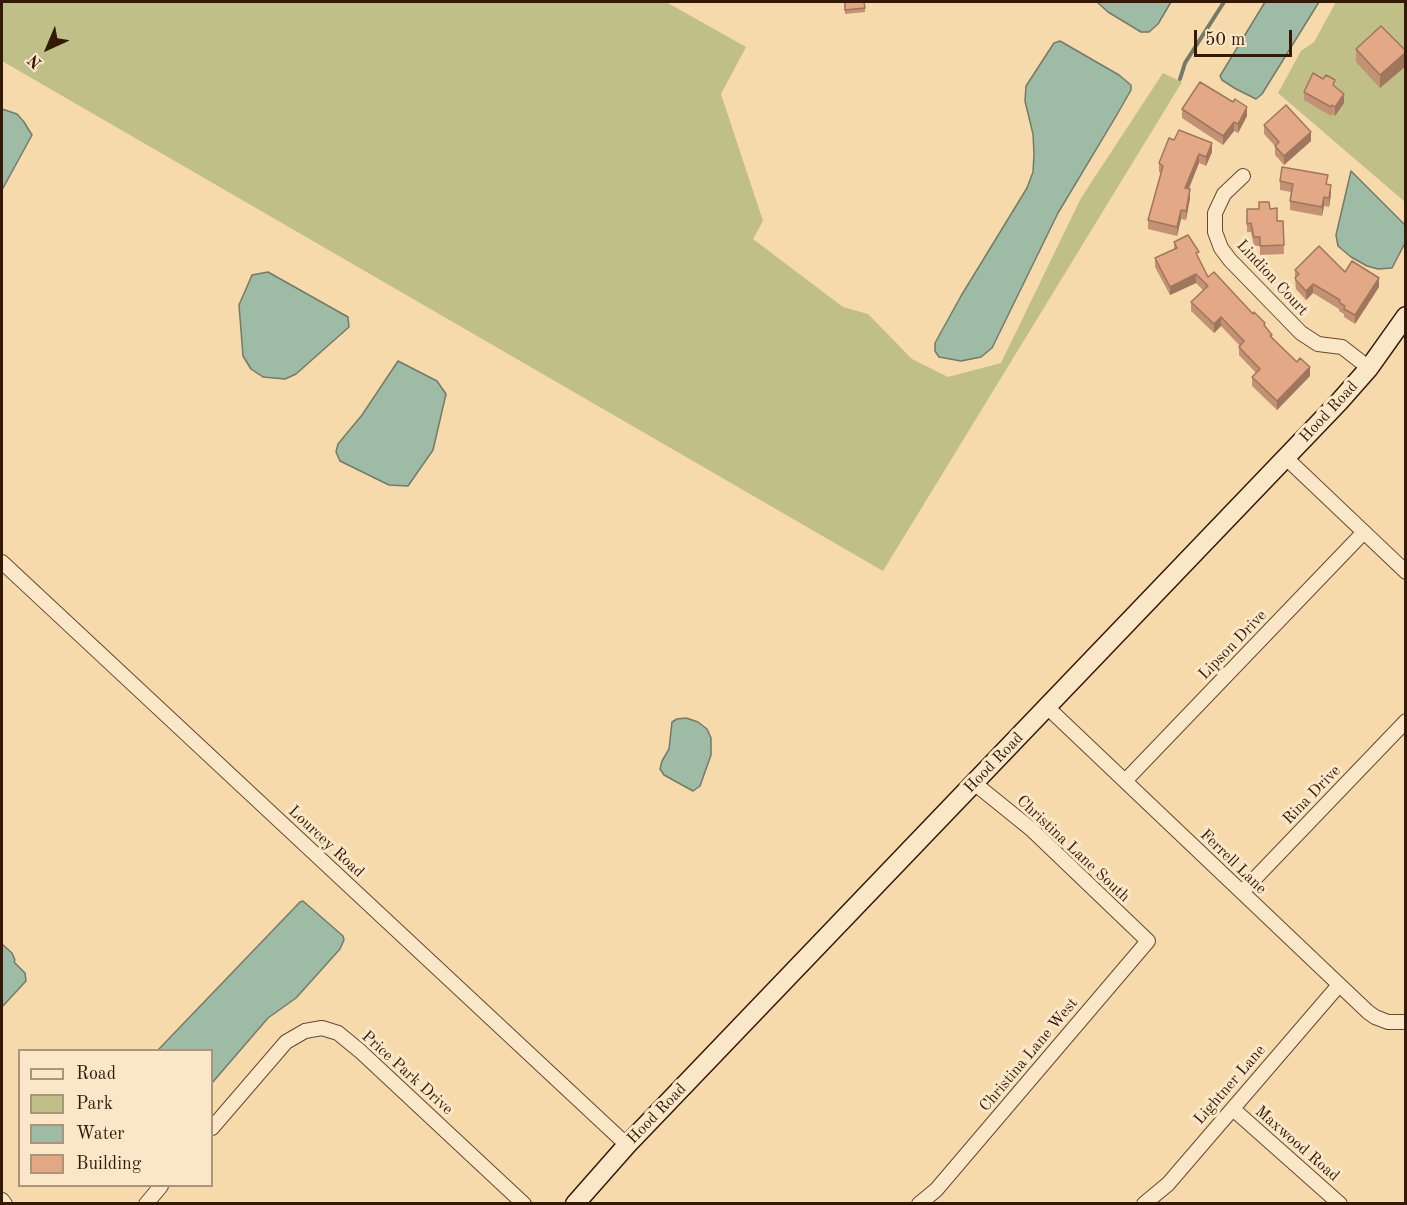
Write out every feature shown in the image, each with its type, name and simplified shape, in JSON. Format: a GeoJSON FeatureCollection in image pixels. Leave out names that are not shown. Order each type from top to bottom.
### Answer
{"type":"FeatureCollection","features":[{"type":"Feature","properties":{"kind":"street","name":"Lindion Court"},"geometry":{"type":"LineString","coordinates":[[1243,176],[1224,195],[1215,213],[1215,232],[1221,248],[1301,333],[1318,344],[1342,347],[1369,368]]}},
{"type":"Feature","properties":{"kind":"street","name":"Hood Road"},"geometry":{"type":"LineString","coordinates":[[574,1203],[1286,458],[1369,368],[1406,316]]}},
{"type":"Feature","properties":{"kind":"street"},"geometry":{"type":"LineString","coordinates":[[1286,458],[1406,572]]}},
{"type":"Feature","properties":{"kind":"street","name":"Lipson Drive"},"geometry":{"type":"LineString","coordinates":[[1125,782],[1364,532]]}},
{"type":"Feature","properties":{"kind":"street","name":"Lourcey Road"},"geometry":{"type":"LineString","coordinates":[[2,562],[627,1145]]}},
{"type":"Feature","properties":{"kind":"street","name":"Ferrell Lane"},"geometry":{"type":"LineString","coordinates":[[1047,707],[1339,985],[1376,1017],[1388,1022],[1406,1022]]}},
{"type":"Feature","properties":{"kind":"street","name":"Rina Drive"},"geometry":{"type":"LineString","coordinates":[[1242,892],[1406,721]]}},
{"type":"Feature","properties":{"kind":"street","name":"Christina Lane South"},"geometry":{"type":"LineString","coordinates":[[974,783],[1031,830],[1148,941]]}},
{"type":"Feature","properties":{"kind":"street","name":"Christina Lane West"},"geometry":{"type":"LineString","coordinates":[[919,1203],[936,1190],[1148,941]]}},
{"type":"Feature","properties":{"kind":"street","name":"Lightner Lane"},"geometry":{"type":"LineString","coordinates":[[1144,1203],[1168,1184],[1339,985]]}},
{"type":"Feature","properties":{"kind":"street","name":"Price Park Drive"},"geometry":{"type":"LineString","coordinates":[[213,1127],[286,1042],[305,1031],[322,1028],[338,1033],[360,1051],[524,1203]]}},
{"type":"Feature","properties":{"kind":"street","name":"Maxwood Road"},"geometry":{"type":"LineString","coordinates":[[1233,1109],[1340,1203]]}},
{"type":"Feature","properties":{"kind":"street"},"geometry":{"type":"LineString","coordinates":[[146,1203],[159,1187]]}},
{"type":"Feature","properties":{"kind":"street"},"geometry":{"type":"LineString","coordinates":[[2,1200],[6,1203]]}},
{"type":"Feature","properties":{"kind":"green space"},"geometry":{"type":"Polygon","coordinates":[[[2,2],[666,2],[746,47],[721,94],[763,221],[753,239],[843,307],[868,314],[912,359],[948,377],[1001,363],[1081,198],[1163,73],[1182,82],[883,571],[2,61],[2,2]]]}},
{"type":"Feature","properties":{"kind":"green space"},"geometry":{"type":"Polygon","coordinates":[[[1336,2],[1405,2],[1405,202],[1278,93],[1301,51],[1314,42],[1336,2]]]}},
{"type":"Feature","properties":{"kind":"water"},"geometry":{"type":"Polygon","coordinates":[[[1097,2],[1171,2],[1158,24],[1149,32],[1141,32],[1108,12],[1097,2]]]}},
{"type":"Feature","properties":{"kind":"water"},"geometry":{"type":"Polygon","coordinates":[[[1265,2],[1319,2],[1262,94],[1256,99],[1236,89],[1222,80],[1220,76],[1265,2]]]}},
{"type":"Feature","properties":{"kind":"water"},"geometry":{"type":"Polygon","coordinates":[[[1060,41],[1119,75],[1131,85],[1131,90],[1058,213],[992,348],[981,357],[961,361],[939,357],[935,351],[935,343],[1027,188],[1033,172],[1034,154],[1033,134],[1025,101],[1026,86],[1054,43],[1060,41]]]}},
{"type":"Feature","properties":{"kind":"water"},"geometry":{"type":"Polygon","coordinates":[[[2,109],[17,114],[32,135],[2,190],[2,109]]]}},
{"type":"Feature","properties":{"kind":"water"},"geometry":{"type":"Polygon","coordinates":[[[1351,171],[1405,225],[1405,243],[1392,268],[1378,269],[1367,266],[1338,246],[1336,235],[1351,171]]]}},
{"type":"Feature","properties":{"kind":"water"},"geometry":{"type":"Polygon","coordinates":[[[268,272],[348,317],[349,327],[296,374],[285,379],[263,377],[251,369],[243,356],[239,305],[252,275],[268,272]]]}},
{"type":"Feature","properties":{"kind":"water"},"geometry":{"type":"Polygon","coordinates":[[[398,361],[437,381],[446,394],[433,450],[408,486],[389,485],[340,461],[336,452],[338,444],[362,415],[398,361]]]}},
{"type":"Feature","properties":{"kind":"water"},"geometry":{"type":"Polygon","coordinates":[[[686,718],[698,722],[707,729],[711,738],[711,755],[700,786],[693,791],[664,775],[660,769],[669,749],[672,722],[686,718]]]}},
{"type":"Feature","properties":{"kind":"water"},"geometry":{"type":"Polygon","coordinates":[[[303,901],[343,936],[344,940],[340,949],[296,998],[268,1018],[213,1082],[213,1049],[159,1049],[303,901]]]}},
{"type":"Feature","properties":{"kind":"water"},"geometry":{"type":"Polygon","coordinates":[[[2,944],[12,953],[14,962],[25,973],[26,981],[2,1007],[2,944]]]}},
{"type":"Feature","properties":{"kind":"building"},"geometry":{"type":"Polygon","coordinates":[[[845,2],[864,2],[865,8],[845,10],[845,2]]]}},
{"type":"Feature","properties":{"kind":"building"},"geometry":{"type":"Polygon","coordinates":[[[1381,26],[1406,52],[1380,75],[1356,49],[1381,26]]]}},
{"type":"Feature","properties":{"kind":"building"},"geometry":{"type":"Polygon","coordinates":[[[1313,73],[1323,79],[1326,75],[1335,80],[1333,85],[1344,94],[1335,107],[1304,92],[1313,73]]]}},
{"type":"Feature","properties":{"kind":"building"},"geometry":{"type":"Polygon","coordinates":[[[1200,82],[1233,102],[1235,99],[1247,107],[1238,124],[1234,122],[1223,136],[1182,109],[1200,82]]]}},
{"type":"Feature","properties":{"kind":"building"},"geometry":{"type":"Polygon","coordinates":[[[1286,105],[1311,132],[1284,156],[1275,146],[1279,142],[1264,125],[1286,105]]]}},
{"type":"Feature","properties":{"kind":"building"},"geometry":{"type":"Polygon","coordinates":[[[1179,130],[1212,143],[1206,157],[1199,154],[1185,188],[1190,189],[1186,211],[1181,210],[1177,227],[1148,220],[1163,166],[1159,163],[1169,138],[1174,140],[1179,130]]]}},
{"type":"Feature","properties":{"kind":"building"},"geometry":{"type":"Polygon","coordinates":[[[1282,167],[1328,175],[1326,184],[1331,185],[1329,198],[1324,197],[1322,207],[1290,201],[1293,184],[1280,181],[1282,167]]]}},
{"type":"Feature","properties":{"kind":"building"},"geometry":{"type":"Polygon","coordinates":[[[1259,202],[1269,202],[1270,209],[1277,208],[1277,221],[1283,221],[1284,245],[1260,246],[1260,237],[1254,237],[1251,223],[1247,224],[1247,209],[1259,209],[1259,202]]]}},
{"type":"Feature","properties":{"kind":"building"},"geometry":{"type":"Polygon","coordinates":[[[1188,235],[1199,252],[1196,253],[1208,277],[1214,272],[1253,314],[1254,312],[1265,323],[1264,325],[1272,335],[1270,336],[1297,362],[1300,358],[1310,367],[1277,401],[1252,377],[1260,369],[1239,347],[1244,341],[1221,317],[1214,324],[1191,302],[1208,286],[1196,274],[1170,287],[1155,258],[1177,248],[1174,242],[1188,235]]]}},
{"type":"Feature","properties":{"kind":"building"},"geometry":{"type":"Polygon","coordinates":[[[1319,246],[1345,272],[1352,261],[1379,278],[1355,315],[1344,309],[1345,306],[1339,302],[1340,300],[1313,284],[1306,291],[1296,280],[1299,274],[1295,270],[1319,246]]]}},
{"type":"Feature","properties":{"kind":"waterway"},"geometry":{"type":"LineString","coordinates":[[1180,79],[1185,63],[1224,2]]}}]}
